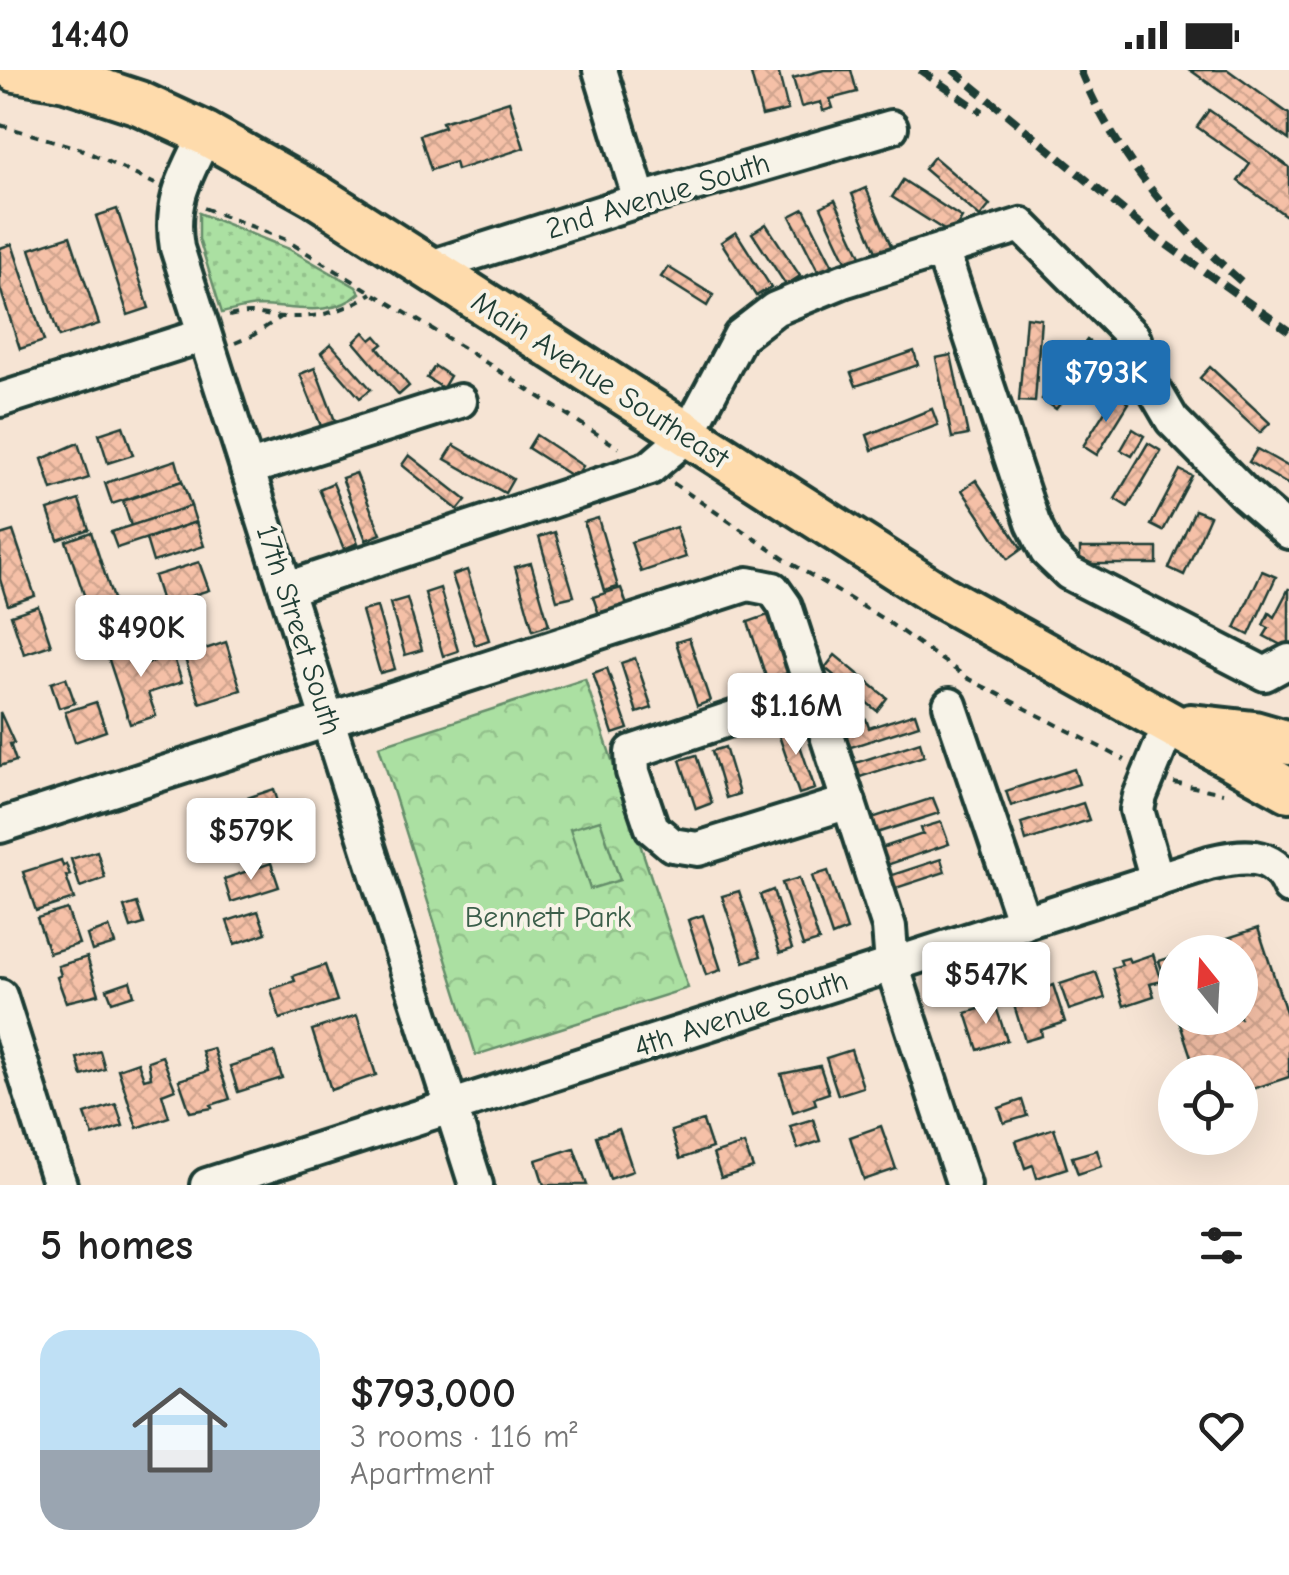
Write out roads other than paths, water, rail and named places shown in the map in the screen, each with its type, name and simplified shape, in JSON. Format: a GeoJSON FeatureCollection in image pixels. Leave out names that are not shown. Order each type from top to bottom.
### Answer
{"type":"FeatureCollection","features":[{"type":"Feature","properties":{"kind":"main road","name":"Main Avenue Southeast"},"geometry":{"type":"LineString","coordinates":[[16,70],[67,75],[140,102],[315,195],[940,596],[1289,790]]}},
{"type":"Feature","properties":{"kind":"main road","name":"Main Avenue Southeast"},"geometry":{"type":"LineString","coordinates":[[1170,724],[1254,733],[1289,743]]}},
{"type":"Feature","properties":{"kind":"street"},"geometry":{"type":"LineString","coordinates":[[600,70],[640,200]]}},
{"type":"Feature","properties":{"kind":"street","name":"2nd Avenue South"},"geometry":{"type":"LineString","coordinates":[[427,268],[890,127]]}},
{"type":"Feature","properties":{"kind":"street","name":"17th Street South"},"geometry":{"type":"LineString","coordinates":[[206,134],[177,195],[172,222],[176,248],[476,1185]]}},
{"type":"Feature","properties":{"kind":"street"},"geometry":{"type":"LineString","coordinates":[[286,589],[650,468],[687,436],[709,388],[740,336],[775,309],[843,282],[1021,225],[1133,337],[1148,379],[1172,420],[1289,532]]}},
{"type":"Feature","properties":{"kind":"street"},"geometry":{"type":"LineString","coordinates":[[942,250],[1033,523],[1048,552],[1069,574],[1265,674],[1289,661]]}},
{"type":"Feature","properties":{"kind":"street"},"geometry":{"type":"LineString","coordinates":[[0,400],[204,335]]}},
{"type":"Feature","properties":{"kind":"street"},"geometry":{"type":"LineString","coordinates":[[247,469],[460,401]]}},
{"type":"Feature","properties":{"kind":"street"},"geometry":{"type":"LineString","coordinates":[[0,826],[748,584],[773,590],[785,606],[849,802],[889,928],[892,965],[964,1185]]}},
{"type":"Feature","properties":{"kind":"street"},"geometry":{"type":"LineString","coordinates":[[813,691],[632,752],[634,772],[652,828],[672,845],[698,849],[849,802]]}},
{"type":"Feature","properties":{"kind":"street"},"geometry":{"type":"LineString","coordinates":[[950,706],[1024,922]]}},
{"type":"Feature","properties":{"kind":"street"},"geometry":{"type":"LineString","coordinates":[[1157,880],[1137,810],[1170,724]]}},
{"type":"Feature","properties":{"kind":"street","name":"4th Avenue South"},"geometry":{"type":"LineString","coordinates":[[207,1185],[1236,856],[1250,855],[1282,876]]}},
{"type":"Feature","properties":{"kind":"street"},"geometry":{"type":"LineString","coordinates":[[0,996],[60,1185]]}},
{"type":"Feature","properties":{"kind":"railway"},"geometry":{"type":"LineString","coordinates":[[920,70],[982,112]]}},
{"type":"Feature","properties":{"kind":"railway"},"geometry":{"type":"LineString","coordinates":[[953,70],[1157,238],[1289,331]]}},
{"type":"Feature","properties":{"kind":"railway"},"geometry":{"type":"LineString","coordinates":[[1080,70],[1111,131],[1149,186],[1193,237],[1243,283]]}},
{"type":"Feature","properties":{"kind":"park label","name":"Bennett Park"},"geometry":{"type":"Point","coordinates":[548,917]}}]}
